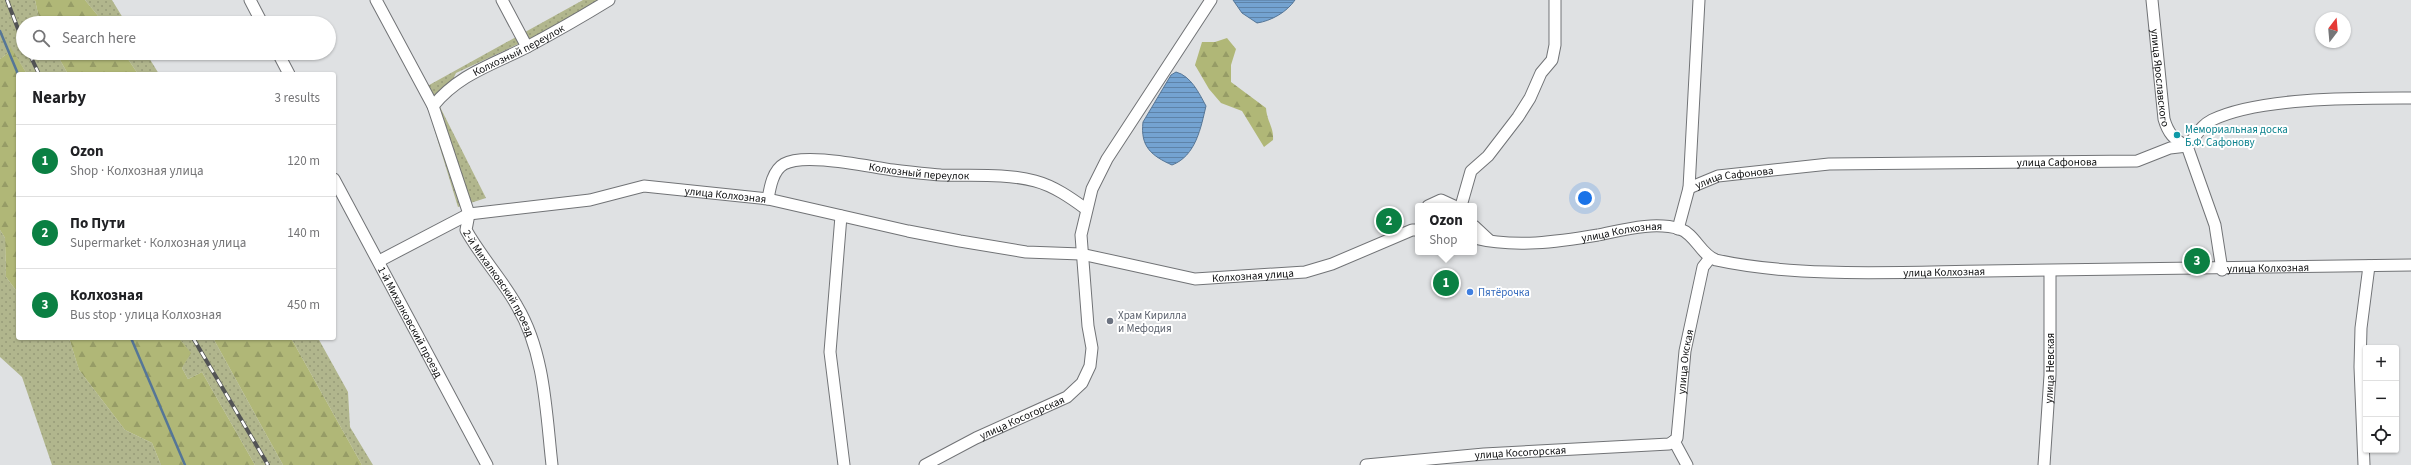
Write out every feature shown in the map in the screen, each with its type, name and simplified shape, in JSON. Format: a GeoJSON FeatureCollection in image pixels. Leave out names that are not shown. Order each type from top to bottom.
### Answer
{"type":"FeatureCollection","features":[{"type":"Feature","properties":{"kind":"street"},"geometry":{"type":"LineString","coordinates":[[250,0],[258,16]]}},
{"type":"Feature","properties":{"kind":"street","name":"2-й Михалковский проезд"},"geometry":{"type":"LineString","coordinates":[[376,0],[433,106],[469,214],[466,230],[518,306],[533,342],[541,374],[552,465]]}},
{"type":"Feature","properties":{"kind":"street"},"geometry":{"type":"LineString","coordinates":[[502,0],[527,47]]}},
{"type":"Feature","properties":{"kind":"street","name":"Колхозный переулок"},"geometry":{"type":"LineString","coordinates":[[433,106],[449,88],[464,77],[527,47],[610,0]]}},
{"type":"Feature","properties":{"kind":"street","name":"улица Косогорская"},"geometry":{"type":"LineString","coordinates":[[925,465],[976,438],[1072,394],[1086,376],[1090,366],[1092,348],[1081,254],[1081,231],[1092,189],[1107,159],[1211,0]]}},
{"type":"Feature","properties":{"kind":"street"},"geometry":{"type":"LineString","coordinates":[[1460,203],[1471,171],[1488,156],[1518,117],[1530,98],[1541,73],[1552,60],[1555,45],[1555,0]]}},
{"type":"Feature","properties":{"kind":"street"},"geometry":{"type":"LineString","coordinates":[[1699,0],[1689,188],[1678,229],[1685,232],[1710,258]]}},
{"type":"Feature","properties":{"kind":"street","name":"улица Ярославского"},"geometry":{"type":"LineString","coordinates":[[2152,0],[2164,119],[2169,133],[2178,142],[2187,146]]}},
{"type":"Feature","properties":{"kind":"street"},"geometry":{"type":"LineString","coordinates":[[282,60],[288,72]]}},
{"type":"Feature","properties":{"kind":"street"},"geometry":{"type":"LineString","coordinates":[[2222,270],[2215,225],[2187,146],[2200,129],[2211,120],[2251,108],[2326,100],[2411,98]]}},
{"type":"Feature","properties":{"kind":"street","name":"улица Сафонова"},"geometry":{"type":"LineString","coordinates":[[1689,188],[1718,176],[1798,166],[1829,164],[2137,161],[2170,148],[2187,146]]}},
{"type":"Feature","properties":{"kind":"street","name":"Колхозный переулок"},"geometry":{"type":"LineString","coordinates":[[768,199],[770,186],[782,165],[793,161],[814,160],[942,175],[1023,179],[1051,188],[1086,209]]}},
{"type":"Feature","properties":{"kind":"street","name":"1-й Михалковский проезд"},"geometry":{"type":"LineString","coordinates":[[336,183],[379,261],[426,354],[487,465]]}},
{"type":"Feature","properties":{"kind":"street","name":"улица Колхозная"},"geometry":{"type":"LineString","coordinates":[[379,261],[469,214],[590,200],[644,186],[768,199],[908,231],[1018,251],[1081,254]]}},
{"type":"Feature","properties":{"kind":"street"},"geometry":{"type":"LineString","coordinates":[[1431,201],[1444,201],[1452,203]]}},
{"type":"Feature","properties":{"kind":"street"},"geometry":{"type":"LineString","coordinates":[[841,216],[830,352],[844,465]]}},
{"type":"Feature","properties":{"kind":"street","name":"Колхозная улица"},"geometry":{"type":"LineString","coordinates":[[1081,254],[1195,279],[1305,272],[1332,264],[1415,227]]}},
{"type":"Feature","properties":{"kind":"street","name":"улица Колхозная"},"geometry":{"type":"LineString","coordinates":[[1491,242],[1520,244],[1598,235],[1639,227],[1678,229]]}},
{"type":"Feature","properties":{"kind":"street"},"geometry":{"type":"LineString","coordinates":[[1477,229],[1491,242]]}},
{"type":"Feature","properties":{"kind":"street"},"geometry":{"type":"LineString","coordinates":[[1477,239],[1491,242]]}},
{"type":"Feature","properties":{"kind":"street","name":"улица Колхозная"},"geometry":{"type":"LineString","coordinates":[[1710,258],[1723,262],[1808,270],[1894,272],[2222,270],[2411,265]]}},
{"type":"Feature","properties":{"kind":"street","name":"улица Окская"},"geometry":{"type":"LineString","coordinates":[[1674,441],[1677,438],[1686,351],[1703,267],[1710,258]]}},
{"type":"Feature","properties":{"kind":"street"},"geometry":{"type":"LineString","coordinates":[[2364,465],[2361,328],[2369,266]]}},
{"type":"Feature","properties":{"kind":"street","name":"улица Невская"},"geometry":{"type":"LineString","coordinates":[[2044,465],[2050,375],[2050,271]]}},
{"type":"Feature","properties":{"kind":"street"},"geometry":{"type":"LineString","coordinates":[[1674,441],[1687,465]]}},
{"type":"Feature","properties":{"kind":"street","name":"улица Косогорская"},"geometry":{"type":"LineString","coordinates":[[1366,465],[1491,453],[1669,444],[1674,441]]}},
{"type":"Feature","properties":{"kind":"green space"},"geometry":{"type":"Polygon","coordinates":[[[0,0],[35,0],[38,16],[16,16],[16,57],[10,47],[8,53],[0,59],[0,0]]]}},
{"type":"Feature","properties":{"kind":"green space"},"geometry":{"type":"Polygon","coordinates":[[[35,0],[85,0],[98,16],[38,16],[35,0]]]}},
{"type":"Feature","properties":{"kind":"green space"},"geometry":{"type":"Polygon","coordinates":[[[85,0],[112,0],[122,16],[98,16],[85,0]]]}},
{"type":"Feature","properties":{"kind":"green space"},"geometry":{"type":"Polygon","coordinates":[[[583,0],[613,0],[456,73],[440,107],[486,198],[458,207],[422,89],[583,0]]]}},
{"type":"Feature","properties":{"kind":"green space"},"geometry":{"type":"Polygon","coordinates":[[[1227,38],[1236,49],[1231,65],[1231,82],[1266,108],[1273,140],[1264,147],[1242,111],[1221,103],[1209,89],[1195,65],[1202,42],[1215,42],[1227,38]]]}},
{"type":"Feature","properties":{"kind":"green space"},"geometry":{"type":"Polygon","coordinates":[[[10,46],[16,56],[16,60],[18,60],[26,72],[16,72],[16,290],[6,277],[5,238],[0,230],[0,59],[8,53],[10,46]]]}},
{"type":"Feature","properties":{"kind":"green space"},"geometry":{"type":"Polygon","coordinates":[[[18,60],[60,60],[67,72],[26,72],[18,60]]]}},
{"type":"Feature","properties":{"kind":"green space"},"geometry":{"type":"Polygon","coordinates":[[[60,60],[129,60],[137,72],[67,72],[60,60]]]}},
{"type":"Feature","properties":{"kind":"green space"},"geometry":{"type":"Polygon","coordinates":[[[129,60],[150,60],[158,72],[137,72],[129,60]]]}},
{"type":"Feature","properties":{"kind":"green space"},"geometry":{"type":"Polygon","coordinates":[[[0,230],[5,238],[6,277],[16,290],[16,340],[70,340],[79,370],[125,430],[152,443],[161,465],[52,465],[22,377],[0,357],[0,230]]]}},
{"type":"Feature","properties":{"kind":"green space"},"geometry":{"type":"Polygon","coordinates":[[[70,340],[181,340],[191,353],[182,368],[188,379],[202,372],[255,465],[161,465],[152,443],[125,430],[79,370],[70,340]]]}},
{"type":"Feature","properties":{"kind":"green space"},"geometry":{"type":"Polygon","coordinates":[[[180,340],[214,340],[283,465],[255,465],[202,372],[188,379],[182,368],[190,353],[180,340]]]}},
{"type":"Feature","properties":{"kind":"green space"},"geometry":{"type":"Polygon","coordinates":[[[214,340],[292,340],[362,465],[283,465],[214,340]]]}},
{"type":"Feature","properties":{"kind":"green space"},"geometry":{"type":"Polygon","coordinates":[[[292,340],[319,340],[348,392],[350,427],[373,465],[362,465],[292,340]]]}},
{"type":"Feature","properties":{"kind":"water"},"geometry":{"type":"Polygon","coordinates":[[[1233,0],[1295,0],[1288,8],[1278,15],[1257,23],[1242,13],[1233,0]]]}},
{"type":"Feature","properties":{"kind":"water"},"geometry":{"type":"Polygon","coordinates":[[[1176,72],[1186,77],[1190,81],[1206,106],[1199,132],[1192,148],[1180,161],[1172,165],[1159,158],[1149,150],[1143,138],[1143,122],[1171,75],[1176,72]]]}},
{"type":"Feature","properties":{"kind":"waterway"},"geometry":{"type":"LineString","coordinates":[[0,31],[17,72]]}},
{"type":"Feature","properties":{"kind":"waterway"},"geometry":{"type":"LineString","coordinates":[[132,340],[185,465]]}},
{"type":"Feature","properties":{"kind":"railway"},"geometry":{"type":"LineString","coordinates":[[7,0],[16,24]]}},
{"type":"Feature","properties":{"kind":"railway"},"geometry":{"type":"LineString","coordinates":[[32,60],[38,72]]}},
{"type":"Feature","properties":{"kind":"railway"},"geometry":{"type":"LineString","coordinates":[[194,340],[268,465]]}},
{"type":"Feature","properties":{"kind":"place","name":"Мемориальная доска Б.Ф. Сафонову"},"geometry":{"type":"Point","coordinates":[2177,135]}},
{"type":"Feature","properties":{"kind":"place","name":"По Пути"},"geometry":{"type":"Point","coordinates":[1389,221]}},
{"type":"Feature","properties":{"kind":"place","name":"Колхозная"},"geometry":{"type":"Point","coordinates":[2197,261]}},
{"type":"Feature","properties":{"kind":"place","name":"Ozon"},"geometry":{"type":"Point","coordinates":[1446,283]}},
{"type":"Feature","properties":{"kind":"place","name":"Пятёрочка"},"geometry":{"type":"Point","coordinates":[1470,292]}},
{"type":"Feature","properties":{"kind":"place","name":"Храм Кирилла и Мефодия"},"geometry":{"type":"Point","coordinates":[1110,321]}}]}
